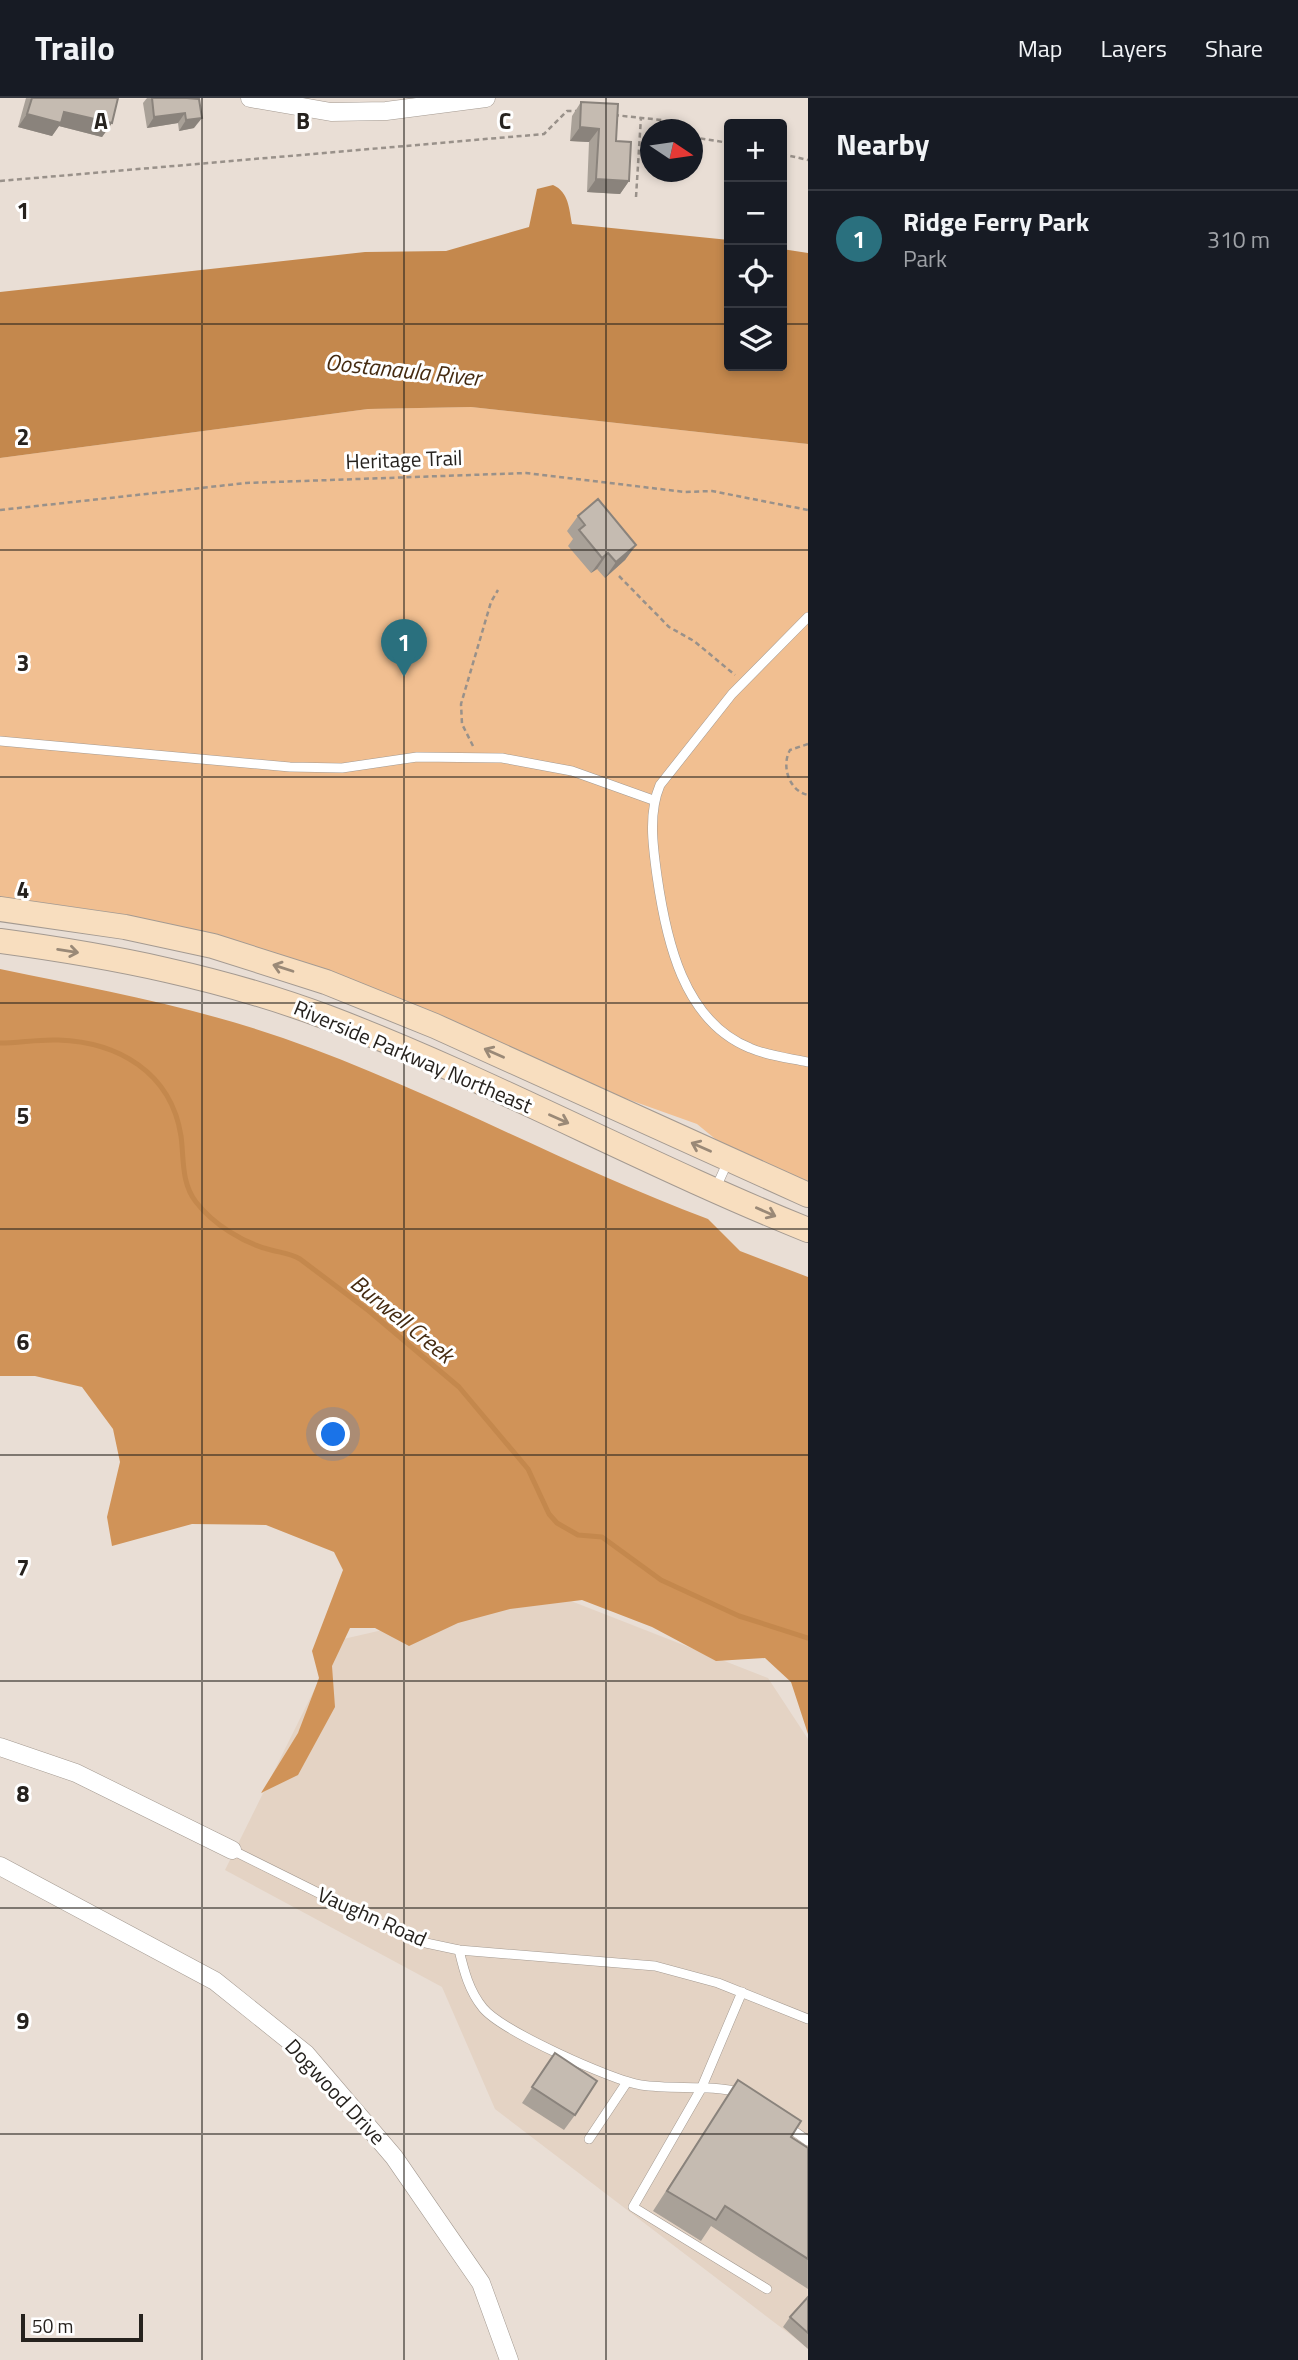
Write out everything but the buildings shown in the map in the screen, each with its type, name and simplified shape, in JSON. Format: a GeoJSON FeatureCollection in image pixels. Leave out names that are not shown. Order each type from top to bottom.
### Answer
{"type":"FeatureCollection","features":[{"type":"Feature","properties":{"kind":"main road","name":"Riverside Parkway Northeast"},"geometry":{"type":"LineString","coordinates":[[0,909],[125,927],[213,946],[326,982],[435,1026],[808,1195]]}},
{"type":"Feature","properties":{"kind":"main road","name":"Riverside Parkway Northeast"},"geometry":{"type":"LineString","coordinates":[[0,941],[158,968],[218,982],[317,1014],[412,1052],[808,1230]]}},
{"type":"Feature","properties":{"kind":"street"},"geometry":{"type":"LineString","coordinates":[[250,98],[356,112],[486,98]]}},
{"type":"Feature","properties":{"kind":"street","name":"Vaughn Road"},"geometry":{"type":"LineString","coordinates":[[0,1747],[76,1773],[232,1850]]}},
{"type":"Feature","properties":{"kind":"street","name":"Dogwood Drive"},"geometry":{"type":"LineString","coordinates":[[0,1866],[215,1981],[306,2054],[394,2157],[481,2283],[509,2360]]}},
{"type":"Feature","properties":{"kind":"lane"},"geometry":{"type":"LineString","coordinates":[[808,617],[743,682],[660,786],[653,800],[656,867],[662,912],[683,980],[713,1022],[749,1048],[808,1062]]}},
{"type":"Feature","properties":{"kind":"lane"},"geometry":{"type":"LineString","coordinates":[[0,741],[290,767],[342,768],[417,757],[480,757],[534,762],[572,771],[653,800]]}},
{"type":"Feature","properties":{"kind":"lane"},"geometry":{"type":"LineString","coordinates":[[715,1190],[729,1160]]}},
{"type":"Feature","properties":{"kind":"lane","name":"Vaughn Road"},"geometry":{"type":"LineString","coordinates":[[232,1850],[403,1935],[459,1950],[638,1963],[690,1974],[808,2018]]}},
{"type":"Feature","properties":{"kind":"lane"},"geometry":{"type":"LineString","coordinates":[[459,1950],[472,1990],[490,2014],[565,2054],[627,2082],[735,2091],[753,2101]]}},
{"type":"Feature","properties":{"kind":"lane"},"geometry":{"type":"LineString","coordinates":[[742,1992],[701,2089],[633,2207],[767,2289]]}},
{"type":"Feature","properties":{"kind":"lane"},"geometry":{"type":"LineString","coordinates":[[589,2139],[627,2082]]}},
{"type":"Feature","properties":{"kind":"lane"},"geometry":{"type":"LineString","coordinates":[[775,2117],[808,2141]]}},
{"type":"Feature","properties":{"kind":"path"},"geometry":{"type":"LineString","coordinates":[[0,181],[544,134],[567,111],[580,112]]}},
{"type":"Feature","properties":{"kind":"path"},"geometry":{"type":"LineString","coordinates":[[604,114],[655,119]]}},
{"type":"Feature","properties":{"kind":"path"},"geometry":{"type":"LineString","coordinates":[[636,197],[641,117]]}},
{"type":"Feature","properties":{"kind":"path"},"geometry":{"type":"LineString","coordinates":[[703,139],[724,142]]}},
{"type":"Feature","properties":{"kind":"path"},"geometry":{"type":"LineString","coordinates":[[787,155],[808,160]]}},
{"type":"Feature","properties":{"kind":"path","name":"Heritage Trail"},"geometry":{"type":"LineString","coordinates":[[0,510],[246,483],[526,472],[685,492],[712,491],[808,510]]}},
{"type":"Feature","properties":{"kind":"path"},"geometry":{"type":"LineString","coordinates":[[619,576],[670,627],[694,641],[743,682]]}},
{"type":"Feature","properties":{"kind":"path"},"geometry":{"type":"LineString","coordinates":[[480,757],[464,733],[461,704],[491,602],[498,590]]}},
{"type":"Feature","properties":{"kind":"path"},"geometry":{"type":"LineString","coordinates":[[808,744],[790,750],[787,760],[791,784],[800,793],[808,795]]}},
{"type":"Feature","properties":{"kind":"shaded area"},"geometry":{"type":"Polygon","coordinates":[[[471,407],[808,444],[808,1182],[719,1142],[697,1124],[599,1089],[200,933],[102,911],[0,897],[0,458],[368,409],[471,407]]]}},
{"type":"Feature","properties":{"kind":"shaded area"},"geometry":{"type":"Polygon","coordinates":[[[0,969],[143,999],[213,1017],[337,1058],[654,1198],[708,1219],[740,1251],[808,1277],[808,1734],[791,1682],[765,1658],[716,1661],[652,1627],[582,1600],[510,1609],[458,1623],[409,1646],[375,1628],[350,1628],[332,1666],[335,1707],[298,1775],[261,1793],[298,1733],[319,1678],[312,1651],[343,1570],[334,1552],[266,1525],[192,1524],[112,1546],[107,1517],[120,1462],[113,1429],[82,1387],[35,1376],[0,1376],[0,969]]]}},
{"type":"Feature","properties":{"kind":"shaded area"},"geometry":{"type":"Polygon","coordinates":[[[548,1592],[768,1678],[808,1739],[808,2348],[495,2109],[442,1987],[225,1870],[339,1640],[548,1592]]]}},
{"type":"Feature","properties":{"kind":"water","name":"Oostanaula River"},"geometry":{"type":"Polygon","coordinates":[[[553,185],[562,192],[569,207],[572,224],[724,239],[724,371],[787,371],[787,250],[808,253],[808,444],[471,407],[368,409],[0,458],[0,292],[365,252],[446,251],[529,227],[537,189],[553,185]]]}},
{"type":"Feature","properties":{"kind":"waterway","name":"Burwell Creek"},"geometry":{"type":"LineString","coordinates":[[0,1043],[51,1040],[80,1042],[121,1054],[138,1065],[154,1078],[166,1094],[175,1114],[188,1187],[203,1210],[239,1238],[300,1259],[369,1311],[459,1387],[528,1469],[549,1514],[557,1523],[578,1535],[602,1537],[661,1580],[739,1616],[808,1638]]}},
{"type":"Feature","properties":{"kind":"place","name":"Ridge Ferry Park"},"geometry":{"type":"Point","coordinates":[404,677]}}]}
